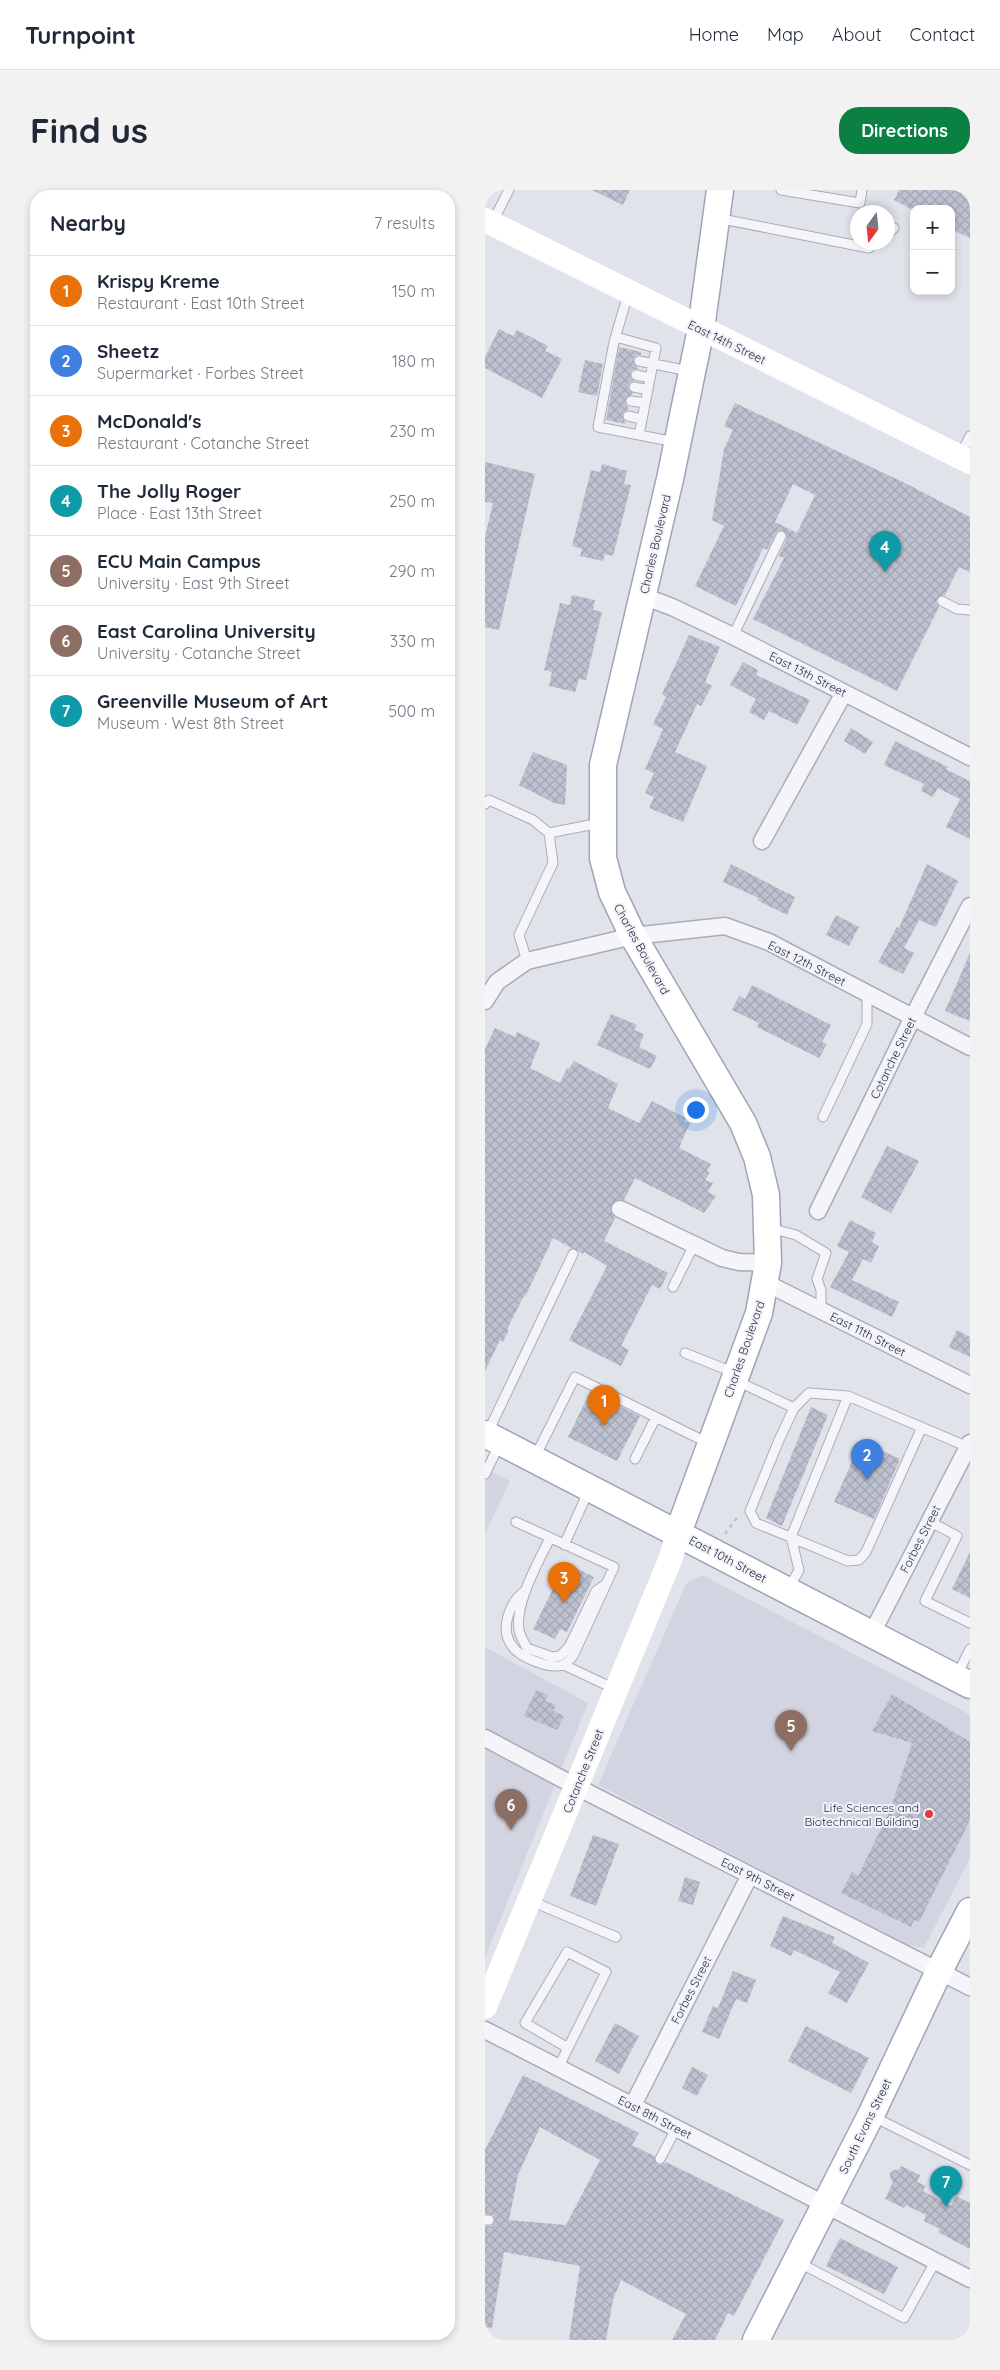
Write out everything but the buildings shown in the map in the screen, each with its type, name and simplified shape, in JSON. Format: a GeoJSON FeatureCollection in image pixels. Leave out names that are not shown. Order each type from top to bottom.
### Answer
{"type":"FeatureCollection","features":[{"type":"Feature","properties":{"kind":"main road","name":"Charles Boulevard"},"geometry":{"type":"LineString","coordinates":[[678,1533],[759,1313],[767,1273],[768,1228],[766,1195],[757,1157],[743,1123],[633,936],[611,892],[602,844],[603,765],[643,596],[701,329],[720,190]]}},
{"type":"Feature","properties":{"kind":"main road","name":"East 10th Street"},"geometry":{"type":"LineString","coordinates":[[491,1437],[963,1681]]}},
{"type":"Feature","properties":{"kind":"main road","name":"South Evans Street"},"geometry":{"type":"LineString","coordinates":[[756,2340],[871,2115],[939,1971],[970,1912]]}},
{"type":"Feature","properties":{"kind":"street","name":"East 14th Street"},"geometry":{"type":"LineString","coordinates":[[488,222],[965,459]]}},
{"type":"Feature","properties":{"kind":"street","name":"East 13th Street"},"geometry":{"type":"LineString","coordinates":[[643,596],[672,607],[733,636],[970,758]]}},
{"type":"Feature","properties":{"kind":"street"},"geometry":{"type":"LineString","coordinates":[[762,841],[843,692]]}},
{"type":"Feature","properties":{"kind":"street","name":"Cotanche Street"},"geometry":{"type":"LineString","coordinates":[[818,1211],[913,1017],[970,906]]}},
{"type":"Feature","properties":{"kind":"street","name":"East 12th Street"},"geometry":{"type":"LineString","coordinates":[[527,960],[633,936],[725,926],[769,942],[970,1047]]}},
{"type":"Feature","properties":{"kind":"street"},"geometry":{"type":"LineString","coordinates":[[487,993],[497,982],[527,960]]}},
{"type":"Feature","properties":{"kind":"street"},"geometry":{"type":"LineString","coordinates":[[620,1209],[722,1258],[739,1262],[767,1273]]}},
{"type":"Feature","properties":{"kind":"street","name":"East 11th Street"},"geometry":{"type":"LineString","coordinates":[[767,1273],[821,1310],[970,1385]]}},
{"type":"Feature","properties":{"kind":"street","name":"Forbes Street"},"geometry":{"type":"LineString","coordinates":[[871,1635],[969,1445]]}},
{"type":"Feature","properties":{"kind":"street","name":"Cotanche Street"},"geometry":{"type":"LineString","coordinates":[[485,2007],[531,1901],[670,1560],[678,1533]]}},
{"type":"Feature","properties":{"kind":"street","name":"East 9th Street"},"geometry":{"type":"LineString","coordinates":[[485,1738],[577,1787],[970,1987]]}},
{"type":"Feature","properties":{"kind":"street","name":"Forbes Street"},"geometry":{"type":"LineString","coordinates":[[633,2105],[750,1874]]}},
{"type":"Feature","properties":{"kind":"street","name":"East 8th Street"},"geometry":{"type":"LineString","coordinates":[[485,2030],[970,2279]]}},
{"type":"Feature","properties":{"kind":"lane"},"geometry":{"type":"LineString","coordinates":[[488,222],[509,190]]}},
{"type":"Feature","properties":{"kind":"lane"},"geometry":{"type":"LineString","coordinates":[[781,190],[860,203],[862,190]]}},
{"type":"Feature","properties":{"kind":"lane"},"geometry":{"type":"LineString","coordinates":[[717,218],[850,244]]}},
{"type":"Feature","properties":{"kind":"lane"},"geometry":{"type":"LineString","coordinates":[[629,293],[616,337],[603,411],[598,426],[677,442]]}},
{"type":"Feature","properties":{"kind":"lane"},"geometry":{"type":"LineString","coordinates":[[616,337],[656,348],[639,435]]}},
{"type":"Feature","properties":{"kind":"lane"},"geometry":{"type":"LineString","coordinates":[[639,361],[692,372]]}},
{"type":"Feature","properties":{"kind":"lane"},"geometry":{"type":"LineString","coordinates":[[636,375],[650,378]]}},
{"type":"Feature","properties":{"kind":"lane"},"geometry":{"type":"LineString","coordinates":[[634,387],[648,390]]}},
{"type":"Feature","properties":{"kind":"lane"},"geometry":{"type":"LineString","coordinates":[[631,401],[645,403]]}},
{"type":"Feature","properties":{"kind":"lane"},"geometry":{"type":"LineString","coordinates":[[628,416],[642,419]]}},
{"type":"Feature","properties":{"kind":"lane"},"geometry":{"type":"LineString","coordinates":[[965,459],[970,436]]}},
{"type":"Feature","properties":{"kind":"lane"},"geometry":{"type":"LineString","coordinates":[[733,636],[781,536]]}},
{"type":"Feature","properties":{"kind":"lane"},"geometry":{"type":"LineString","coordinates":[[942,601],[957,609],[970,610]]}},
{"type":"Feature","properties":{"kind":"lane"},"geometry":{"type":"LineString","coordinates":[[485,804],[489,800],[533,820],[549,833],[553,863],[519,935],[527,960]]}},
{"type":"Feature","properties":{"kind":"lane"},"geometry":{"type":"LineString","coordinates":[[549,833],[602,822]]}},
{"type":"Feature","properties":{"kind":"lane"},"geometry":{"type":"LineString","coordinates":[[823,1116],[867,1024],[867,994]]}},
{"type":"Feature","properties":{"kind":"lane"},"geometry":{"type":"LineString","coordinates":[[768,1228],[796,1235],[826,1253],[817,1279],[821,1290],[821,1310]]}},
{"type":"Feature","properties":{"kind":"lane"},"geometry":{"type":"LineString","coordinates":[[673,1287],[694,1245]]}},
{"type":"Feature","properties":{"kind":"lane"},"geometry":{"type":"LineString","coordinates":[[485,1474],[491,1437],[573,1254]]}},
{"type":"Feature","properties":{"kind":"lane"},"geometry":{"type":"LineString","coordinates":[[685,1353],[794,1408]]}},
{"type":"Feature","properties":{"kind":"lane"},"geometry":{"type":"LineString","coordinates":[[534,1459],[575,1377],[710,1444]]}},
{"type":"Feature","properties":{"kind":"lane"},"geometry":{"type":"LineString","coordinates":[[922,1427],[866,1552],[859,1560],[848,1561],[756,1523],[750,1511],[794,1408],[809,1393],[848,1396],[969,1445]]}},
{"type":"Feature","properties":{"kind":"lane"},"geometry":{"type":"LineString","coordinates":[[788,1591],[799,1570],[791,1537],[848,1396]]}},
{"type":"Feature","properties":{"kind":"lane"},"geometry":{"type":"LineString","coordinates":[[635,1459],[655,1417]]}},
{"type":"Feature","properties":{"kind":"lane"},"geometry":{"type":"LineString","coordinates":[[564,1545],[591,1488]]}},
{"type":"Feature","properties":{"kind":"lane"},"geometry":{"type":"LineString","coordinates":[[929,1521],[957,1536],[925,1601],[970,1623]]}},
{"type":"Feature","properties":{"kind":"lane"},"geometry":{"type":"LineString","coordinates":[[516,1522],[614,1567],[573,1656],[564,1665]]}},
{"type":"Feature","properties":{"kind":"lane"},"geometry":{"type":"LineString","coordinates":[[550,1538],[525,1591],[519,1629],[527,1648],[552,1657],[559,1656],[569,1647],[596,1591],[608,1582]]}},
{"type":"Feature","properties":{"kind":"lane"},"geometry":{"type":"LineString","coordinates":[[525,1591],[515,1599],[508,1618],[507,1632],[512,1646],[530,1659],[549,1666],[564,1665],[617,1690]]}},
{"type":"Feature","properties":{"kind":"lane"},"geometry":{"type":"LineString","coordinates":[[963,1681],[970,1649]]}},
{"type":"Feature","properties":{"kind":"lane"},"geometry":{"type":"LineString","coordinates":[[531,1901],[616,1937]]}},
{"type":"Feature","properties":{"kind":"lane"},"geometry":{"type":"LineString","coordinates":[[558,2068],[568,2048],[606,1972],[567,1952],[525,2023],[568,2048]]}},
{"type":"Feature","properties":{"kind":"lane"},"geometry":{"type":"LineString","coordinates":[[871,2115],[970,2165]]}},
{"type":"Feature","properties":{"kind":"lane"},"geometry":{"type":"LineString","coordinates":[[659,2159],[677,2127]]}},
{"type":"Feature","properties":{"kind":"lane"},"geometry":{"type":"LineString","coordinates":[[796,2261],[904,2318],[935,2262]]}},
{"type":"Feature","properties":{"kind":"path"},"geometry":{"type":"LineString","coordinates":[[725,1534],[738,1515],[750,1511]]}},
{"type":"Feature","properties":{"kind":"shaded area"},"geometry":{"type":"Polygon","coordinates":[[[485,1469],[510,1481],[485,1534],[485,1469]]]}},
{"type":"Feature","properties":{"kind":"shaded area"},"geometry":{"type":"Polygon","coordinates":[[[702,1575],[960,1709],[970,1716],[970,1858],[924,1948],[908,1945],[598,1785],[686,1584],[702,1575]]]}},
{"type":"Feature","properties":{"kind":"shaded area"},"geometry":{"type":"Polygon","coordinates":[[[485,1647],[588,1703],[485,1958],[485,1647]]]}},
{"type":"Feature","properties":{"kind":"place","name":"The Jolly Roger"},"geometry":{"type":"Point","coordinates":[885,572]}},
{"type":"Feature","properties":{"kind":"place","name":"Krispy Kreme"},"geometry":{"type":"Point","coordinates":[604,1426]}},
{"type":"Feature","properties":{"kind":"place","name":"Sheetz"},"geometry":{"type":"Point","coordinates":[867,1480]}},
{"type":"Feature","properties":{"kind":"place","name":"McDonald's"},"geometry":{"type":"Point","coordinates":[564,1603]}},
{"type":"Feature","properties":{"kind":"place","name":"ECU Main Campus"},"geometry":{"type":"Point","coordinates":[791,1751]}},
{"type":"Feature","properties":{"kind":"place","name":"Life Sciences and Biotechnical Building"},"geometry":{"type":"Point","coordinates":[929,1814]}},
{"type":"Feature","properties":{"kind":"place","name":"East Carolina University"},"geometry":{"type":"Point","coordinates":[511,1830]}},
{"type":"Feature","properties":{"kind":"place","name":"Greenville Museum of Art"},"geometry":{"type":"Point","coordinates":[946,2207]}}]}
